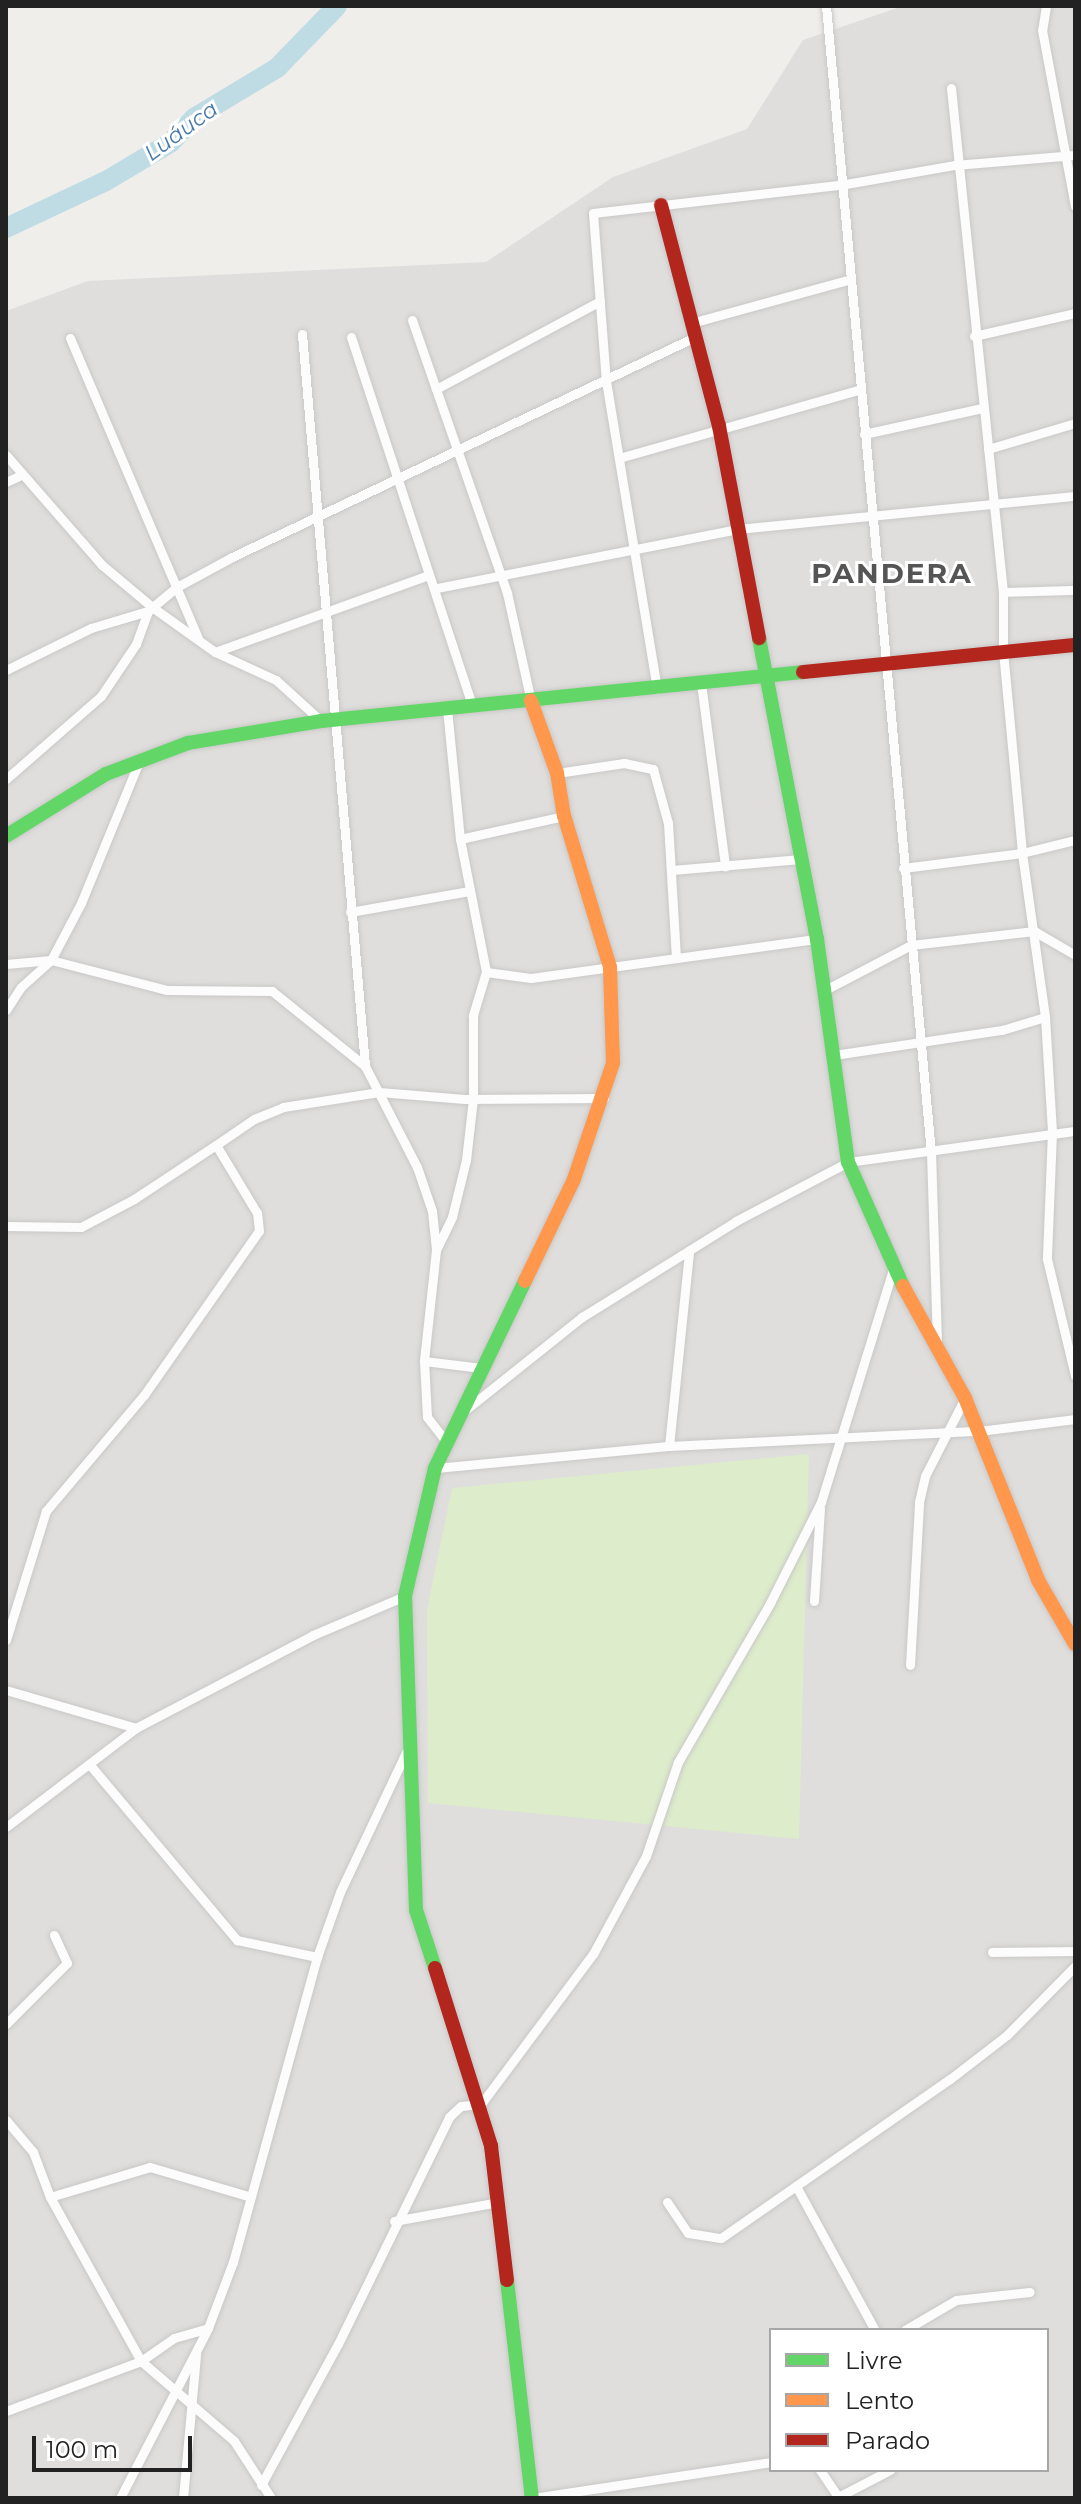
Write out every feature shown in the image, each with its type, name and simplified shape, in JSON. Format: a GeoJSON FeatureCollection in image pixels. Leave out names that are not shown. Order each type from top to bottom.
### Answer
{"type":"FeatureCollection","features":[{"type":"Feature","properties":{"kind":"street"},"geometry":{"type":"LineString","coordinates":[[826,6],[858,390],[931,1152],[937,1354]]}},
{"type":"Feature","properties":{"kind":"street"},"geometry":{"type":"LineString","coordinates":[[1046,6],[1042,30],[1063,156],[1075,206]]}},
{"type":"Feature","properties":{"kind":"street"},"geometry":{"type":"LineString","coordinates":[[951,88],[955,165],[1003,592],[1003,651],[1022,853],[1045,1017],[1052,1132],[1047,1259],[1075,1376]]}},
{"type":"Feature","properties":{"kind":"street"},"geometry":{"type":"LineString","coordinates":[[657,689],[606,382],[593,214],[840,185],[955,165],[1075,155]]}},
{"type":"Feature","properties":{"kind":"street"},"geometry":{"type":"LineString","coordinates":[[661,205],[719,426],[817,939],[848,1162],[893,1269],[937,1354],[965,1398],[1038,1580],[1075,1644]]}},
{"type":"Feature","properties":{"kind":"street"},"geometry":{"type":"LineString","coordinates":[[6,670],[91,628],[150,609],[175,588],[454,449],[606,382],[696,329],[848,280]]}},
{"type":"Feature","properties":{"kind":"street"},"geometry":{"type":"LineString","coordinates":[[436,389],[600,301]]}},
{"type":"Feature","properties":{"kind":"street"},"geometry":{"type":"LineString","coordinates":[[974,336],[1075,313]]}},
{"type":"Feature","properties":{"kind":"street"},"geometry":{"type":"LineString","coordinates":[[412,320],[454,449],[500,573],[531,701],[557,773],[564,816],[610,967],[614,1045],[604,1098],[574,1179],[435,1468],[405,1596],[416,1910],[440,1997],[481,2104],[499,2202],[532,2498],[769,2462]]}},
{"type":"Feature","properties":{"kind":"street"},"geometry":{"type":"LineString","coordinates":[[302,334],[327,611],[328,720],[365,1066],[427,1191],[436,1250],[424,1361],[427,1417],[447,1443]]}},
{"type":"Feature","properties":{"kind":"street"},"geometry":{"type":"LineString","coordinates":[[351,337],[429,575],[437,588],[472,706]]}},
{"type":"Feature","properties":{"kind":"street"},"geometry":{"type":"LineString","coordinates":[[70,338],[200,643]]}},
{"type":"Feature","properties":{"kind":"street"},"geometry":{"type":"LineString","coordinates":[[619,458],[719,426],[858,390]]}},
{"type":"Feature","properties":{"kind":"street"},"geometry":{"type":"LineString","coordinates":[[864,434],[982,408]]}},
{"type":"Feature","properties":{"kind":"street"},"geometry":{"type":"LineString","coordinates":[[988,449],[1075,423]]}},
{"type":"Feature","properties":{"kind":"street"},"geometry":{"type":"LineString","coordinates":[[6,455],[19,476],[102,565],[150,609],[215,652],[276,680],[328,720]]}},
{"type":"Feature","properties":{"kind":"street"},"geometry":{"type":"LineString","coordinates":[[6,482],[19,476]]}},
{"type":"Feature","properties":{"kind":"street"},"geometry":{"type":"LineString","coordinates":[[437,588],[500,573],[632,551],[737,529],[870,512],[1075,496]]}},
{"type":"Feature","properties":{"kind":"street"},"geometry":{"type":"LineString","coordinates":[[215,652],[429,575]]}},
{"type":"Feature","properties":{"kind":"street"},"geometry":{"type":"LineString","coordinates":[[1003,592],[1075,590]]}},
{"type":"Feature","properties":{"kind":"street"},"geometry":{"type":"LineString","coordinates":[[6,779],[101,696],[122,671],[150,609]]}},
{"type":"Feature","properties":{"kind":"street"},"geometry":{"type":"LineString","coordinates":[[6,836],[140,759],[188,743],[328,720],[1075,645]]}},
{"type":"Feature","properties":{"kind":"street"},"geometry":{"type":"LineString","coordinates":[[701,683],[725,866]]}},
{"type":"Feature","properties":{"kind":"street"},"geometry":{"type":"LineString","coordinates":[[436,1250],[461,1189],[473,1099],[473,1015],[486,972],[460,839],[447,709]]}},
{"type":"Feature","properties":{"kind":"street"},"geometry":{"type":"LineString","coordinates":[[6,1010],[21,987],[51,960],[116,829],[140,759]]}},
{"type":"Feature","properties":{"kind":"street"},"geometry":{"type":"LineString","coordinates":[[557,773],[624,763],[653,769],[668,823],[676,958]]}},
{"type":"Feature","properties":{"kind":"street"},"geometry":{"type":"LineString","coordinates":[[460,839],[564,816]]}},
{"type":"Feature","properties":{"kind":"street"},"geometry":{"type":"LineString","coordinates":[[903,868],[1022,853],[1075,840]]}},
{"type":"Feature","properties":{"kind":"street"},"geometry":{"type":"LineString","coordinates":[[672,870],[801,859]]}},
{"type":"Feature","properties":{"kind":"street"},"geometry":{"type":"LineString","coordinates":[[350,912],[469,891]]}},
{"type":"Feature","properties":{"kind":"street"},"geometry":{"type":"LineString","coordinates":[[825,990],[911,945],[1034,931],[1075,955]]}},
{"type":"Feature","properties":{"kind":"street"},"geometry":{"type":"LineString","coordinates":[[486,972],[531,978],[817,939]]}},
{"type":"Feature","properties":{"kind":"street"},"geometry":{"type":"LineString","coordinates":[[6,964],[51,960],[167,990],[272,991],[365,1066]]}},
{"type":"Feature","properties":{"kind":"street"},"geometry":{"type":"LineString","coordinates":[[834,1055],[919,1039],[1002,1030],[1045,1017]]}},
{"type":"Feature","properties":{"kind":"street"},"geometry":{"type":"LineString","coordinates":[[6,1226],[81,1227],[134,1199],[254,1119],[283,1107],[379,1092],[473,1099],[604,1098]]}},
{"type":"Feature","properties":{"kind":"street"},"geometry":{"type":"LineString","coordinates":[[462,1413],[582,1317],[689,1251],[848,1162],[1075,1131]]}},
{"type":"Feature","properties":{"kind":"street"},"geometry":{"type":"LineString","coordinates":[[6,1640],[46,1511],[144,1395],[259,1231],[257,1213],[216,1145]]}},
{"type":"Feature","properties":{"kind":"street"},"geometry":{"type":"LineString","coordinates":[[669,1446],[689,1251]]}},
{"type":"Feature","properties":{"kind":"street"},"geometry":{"type":"LineString","coordinates":[[261,2485],[338,2344],[394,2221],[449,2117],[461,2106],[481,2104],[593,1954],[646,1856],[678,1762],[770,1603],[821,1502],[893,1269]]}},
{"type":"Feature","properties":{"kind":"street"},"geometry":{"type":"LineString","coordinates":[[424,1361],[482,1368]]}},
{"type":"Feature","properties":{"kind":"street"},"geometry":{"type":"LineString","coordinates":[[910,1665],[919,1502],[925,1476],[965,1398]]}},
{"type":"Feature","properties":{"kind":"street"},"geometry":{"type":"LineString","coordinates":[[435,1468],[669,1446],[979,1431],[1075,1419]]}},
{"type":"Feature","properties":{"kind":"street"},"geometry":{"type":"LineString","coordinates":[[814,1601],[821,1502]]}},
{"type":"Feature","properties":{"kind":"street"},"geometry":{"type":"LineString","coordinates":[[6,1827],[136,1728],[313,1635],[405,1596]]}},
{"type":"Feature","properties":{"kind":"street"},"geometry":{"type":"LineString","coordinates":[[6,1690],[46,1706],[136,1728]]}},
{"type":"Feature","properties":{"kind":"street"},"geometry":{"type":"LineString","coordinates":[[120,2498],[208,2328],[251,2197],[317,1957],[340,1892],[409,1745]]}},
{"type":"Feature","properties":{"kind":"street"},"geometry":{"type":"LineString","coordinates":[[90,1765],[232,1935],[279,1953],[317,1957]]}},
{"type":"Feature","properties":{"kind":"street"},"geometry":{"type":"LineString","coordinates":[[6,2024],[67,1963],[54,1935]]}},
{"type":"Feature","properties":{"kind":"street"},"geometry":{"type":"LineString","coordinates":[[992,1952],[1075,1951]]}},
{"type":"Feature","properties":{"kind":"street"},"geometry":{"type":"LineString","coordinates":[[667,2202],[688,2233],[712,2239],[796,2186],[1007,2035],[1075,1966]]}},
{"type":"Feature","properties":{"kind":"street"},"geometry":{"type":"LineString","coordinates":[[6,2120],[29,2143],[50,2197],[141,2361],[173,2393],[234,2441],[268,2497]]}},
{"type":"Feature","properties":{"kind":"street"},"geometry":{"type":"LineString","coordinates":[[50,2197],[150,2167],[251,2197]]}},
{"type":"Feature","properties":{"kind":"street"},"geometry":{"type":"LineString","coordinates":[[796,2186],[874,2328]]}},
{"type":"Feature","properties":{"kind":"street"},"geometry":{"type":"LineString","coordinates":[[394,2221],[499,2202]]}},
{"type":"Feature","properties":{"kind":"street"},"geometry":{"type":"LineString","coordinates":[[908,2328],[956,2300],[1030,2292]]}},
{"type":"Feature","properties":{"kind":"street"},"geometry":{"type":"LineString","coordinates":[[6,2411],[141,2361],[174,2338],[208,2328]]}},
{"type":"Feature","properties":{"kind":"street"},"geometry":{"type":"LineString","coordinates":[[183,2498],[196,2351]]}},
{"type":"Feature","properties":{"kind":"street"},"geometry":{"type":"LineString","coordinates":[[821,2472],[839,2497],[886,2472]]}},
{"type":"Feature","properties":{"kind":"shaded area"},"geometry":{"type":"Polygon","coordinates":[[[903,6],[1075,6],[1075,2498],[6,2498],[6,311],[88,281],[486,262],[613,177],[747,129],[803,40],[903,6]]]}},
{"type":"Feature","properties":{"kind":"green space"},"geometry":{"type":"Polygon","coordinates":[[[809,1454],[799,1839],[428,1803],[427,1610],[452,1488],[809,1454]]]}},
{"type":"Feature","properties":{"kind":"waterway","name":"Luáuca"},"geometry":{"type":"LineString","coordinates":[[6,228],[106,181],[170,143],[194,118],[277,68],[337,6]]}},
{"type":"Feature","properties":{"kind":"traffic: fast"},"geometry":{"type":"LineString","coordinates":[[759,638],[817,939],[848,1162],[903,1286]]}},
{"type":"Feature","properties":{"kind":"traffic: fast"},"geometry":{"type":"LineString","coordinates":[[6,836],[106,774],[188,743],[321,721],[803,672]]}},
{"type":"Feature","properties":{"kind":"traffic: fast"},"geometry":{"type":"LineString","coordinates":[[435,1968],[416,1910],[405,1596],[435,1468],[525,1281]]}},
{"type":"Feature","properties":{"kind":"traffic: fast"},"geometry":{"type":"LineString","coordinates":[[507,2280],[532,2498]]}},
{"type":"Feature","properties":{"kind":"traffic: slow"},"geometry":{"type":"LineString","coordinates":[[525,1281],[574,1179],[613,1063],[610,967],[564,816],[557,773],[531,701]]}},
{"type":"Feature","properties":{"kind":"traffic: slow"},"geometry":{"type":"LineString","coordinates":[[903,1286],[965,1398],[1038,1580],[1075,1644]]}},
{"type":"Feature","properties":{"kind":"traffic: jam"},"geometry":{"type":"LineString","coordinates":[[661,205],[719,426],[759,638]]}},
{"type":"Feature","properties":{"kind":"traffic: jam"},"geometry":{"type":"LineString","coordinates":[[803,672],[1075,645]]}},
{"type":"Feature","properties":{"kind":"traffic: jam"},"geometry":{"type":"LineString","coordinates":[[435,1968],[491,2146],[507,2280]]}},
{"type":"Feature","properties":{"kind":"district","name":"PANDERA"},"geometry":{"type":"Point","coordinates":[892,573]}}]}
